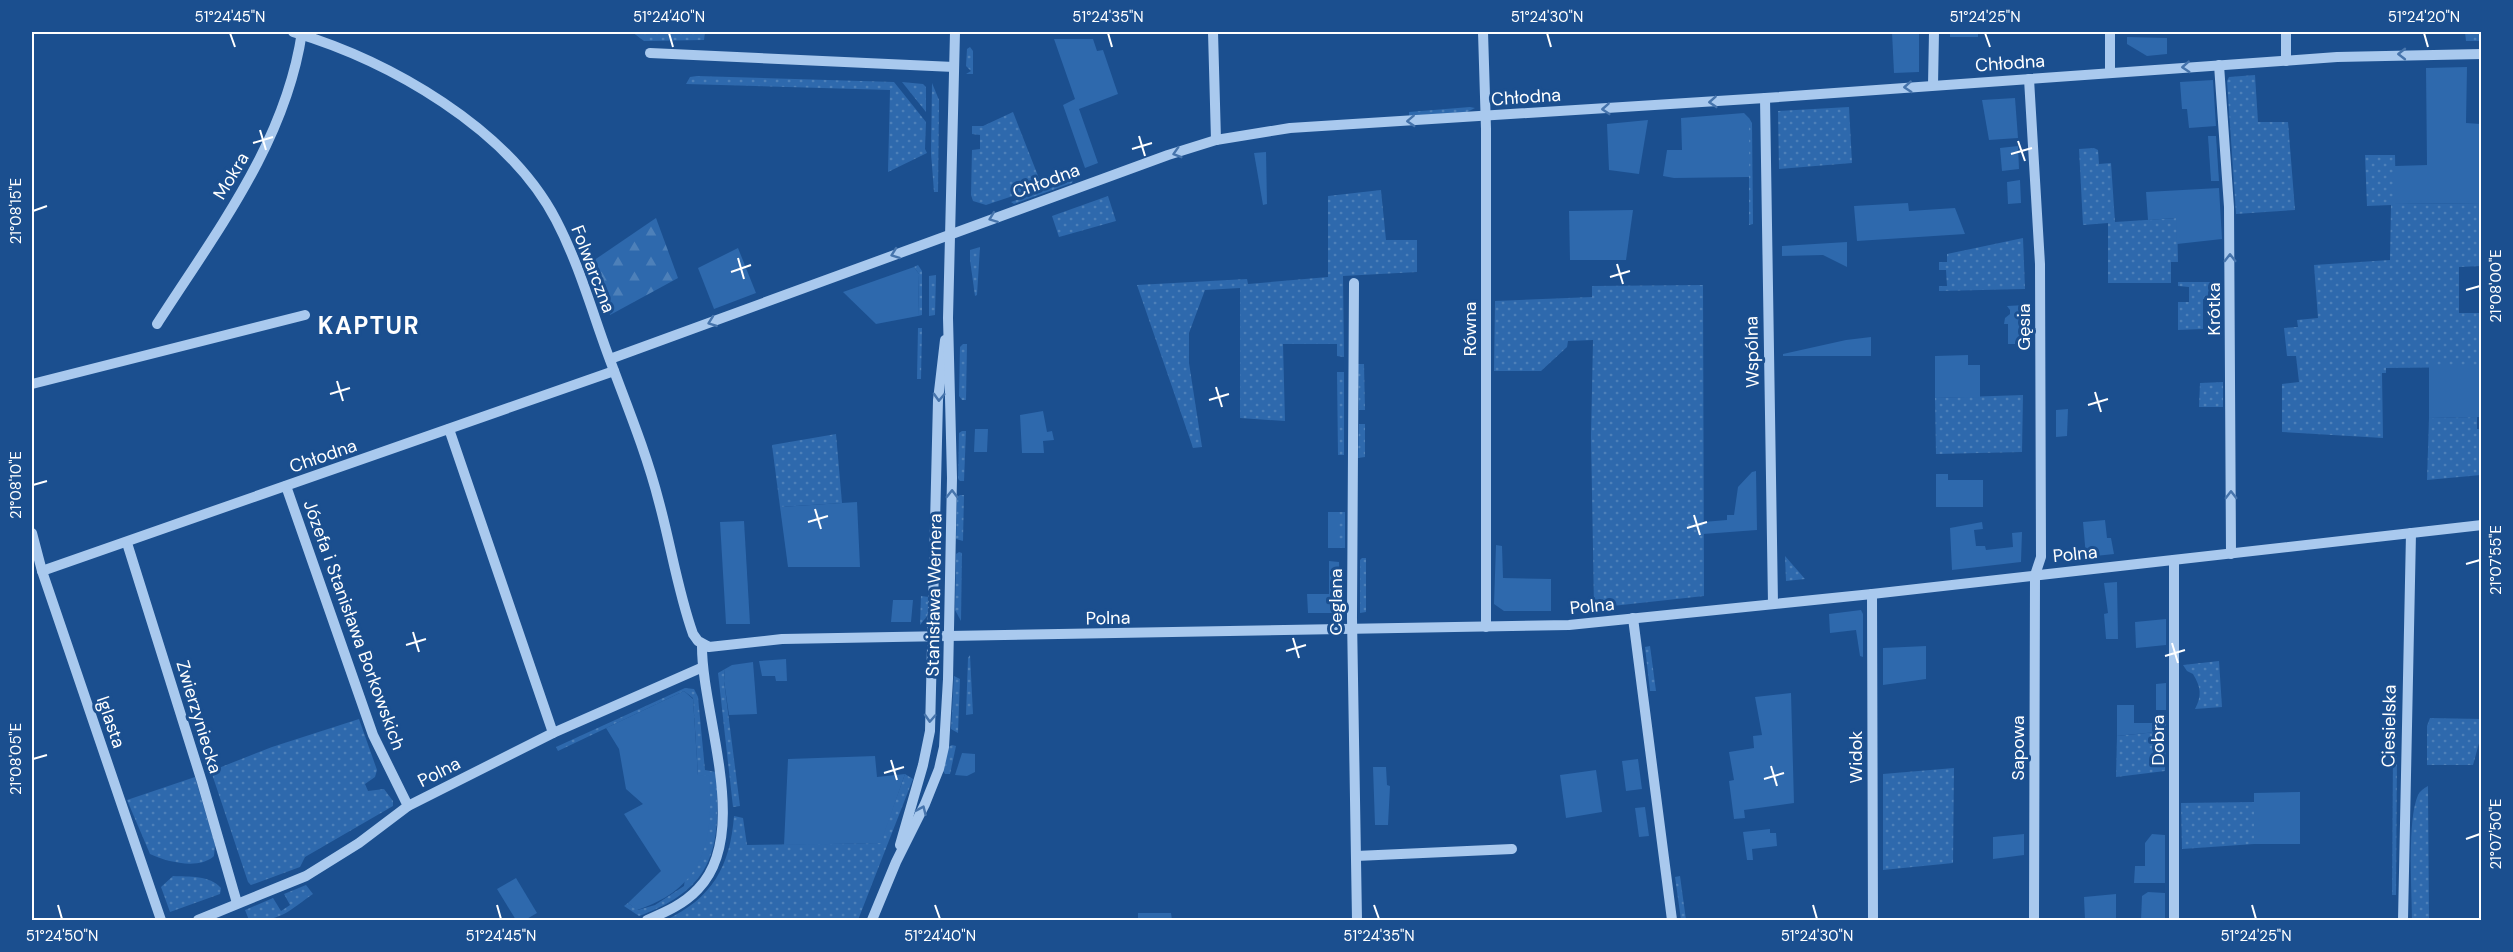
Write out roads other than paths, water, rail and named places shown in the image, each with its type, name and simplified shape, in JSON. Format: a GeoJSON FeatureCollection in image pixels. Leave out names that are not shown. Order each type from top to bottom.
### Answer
{"type":"FeatureCollection","features":[{"type":"Feature","properties":{"kind":"street","name":"Mokra"},"geometry":{"type":"LineString","coordinates":[[157,324],[266,152],[298,59],[299,32]]}},
{"type":"Feature","properties":{"kind":"street","name":"Folwarczna"},"geometry":{"type":"LineString","coordinates":[[299,32],[358,57],[419,89],[469,120],[498,144],[536,188],[556,219],[575,261],[659,500],[689,623],[693,634],[702,644]]}},
{"type":"Feature","properties":{"kind":"street","name":"Stanisława Wernera"},"geometry":{"type":"LineString","coordinates":[[872,921],[896,862],[925,804],[939,769],[944,747],[950,637],[952,478],[948,318],[955,32]]}},
{"type":"Feature","properties":{"kind":"street"},"geometry":{"type":"LineString","coordinates":[[1213,32],[1216,140]]}},
{"type":"Feature","properties":{"kind":"street","name":"Równa"},"geometry":{"type":"LineString","coordinates":[[1483,32],[1486,117],[1486,627]]}},
{"type":"Feature","properties":{"kind":"street"},"geometry":{"type":"LineString","coordinates":[[1933,85],[1934,32]]}},
{"type":"Feature","properties":{"kind":"street"},"geometry":{"type":"LineString","coordinates":[[2110,32],[2110,72]]}},
{"type":"Feature","properties":{"kind":"street"},"geometry":{"type":"LineString","coordinates":[[2286,32],[2286,61]]}},
{"type":"Feature","properties":{"kind":"street"},"geometry":{"type":"LineString","coordinates":[[650,53],[954,67]]}},
{"type":"Feature","properties":{"kind":"street","name":"Chłodna"},"geometry":{"type":"LineString","coordinates":[[610,359],[1095,181],[1216,140],[1290,128],[1765,98],[2110,72],[2388,54],[2481,54]]}},
{"type":"Feature","properties":{"kind":"street","name":"Krótka"},"geometry":{"type":"LineString","coordinates":[[2219,65],[2229,207],[2231,554]]}},
{"type":"Feature","properties":{"kind":"street","name":"Gęsia"},"geometry":{"type":"LineString","coordinates":[[2029,79],[2040,264],[2041,556],[2035,575]]}},
{"type":"Feature","properties":{"kind":"street","name":"Wspólna"},"geometry":{"type":"LineString","coordinates":[[1765,98],[1773,604]]}},
{"type":"Feature","properties":{"kind":"street","name":"Ceglana"},"geometry":{"type":"LineString","coordinates":[[1354,283],[1352,629],[1357,921]]}},
{"type":"Feature","properties":{"kind":"street"},"geometry":{"type":"LineString","coordinates":[[32,384],[305,315]]}},
{"type":"Feature","properties":{"kind":"street","name":"Stanisława Wernera"},"geometry":{"type":"LineString","coordinates":[[896,862],[927,748],[933,637],[938,400],[948,318]]}},
{"type":"Feature","properties":{"kind":"street","name":"Chłodna"},"geometry":{"type":"LineString","coordinates":[[42,571],[614,371]]}},
{"type":"Feature","properties":{"kind":"street"},"geometry":{"type":"LineString","coordinates":[[449,429],[553,733]]}},
{"type":"Feature","properties":{"kind":"street","name":"Józefa i Stanisława Borkowskich"},"geometry":{"type":"LineString","coordinates":[[286,486],[373,735],[408,806]]}},
{"type":"Feature","properties":{"kind":"street","name":"Polna"},"geometry":{"type":"LineString","coordinates":[[702,644],[715,647],[782,639],[1569,626],[2481,525]]}},
{"type":"Feature","properties":{"kind":"street","name":"Iglasta"},"geometry":{"type":"LineString","coordinates":[[32,533],[42,571],[161,921]]}},
{"type":"Feature","properties":{"kind":"street","name":"Ciesielska"},"geometry":{"type":"LineString","coordinates":[[2403,921],[2411,533]]}},
{"type":"Feature","properties":{"kind":"street","name":"Zwierzyniecka"},"geometry":{"type":"LineString","coordinates":[[127,543],[202,782],[237,903]]}},
{"type":"Feature","properties":{"kind":"street","name":"Dobra"},"geometry":{"type":"LineString","coordinates":[[2174,560],[2175,921]]}},
{"type":"Feature","properties":{"kind":"street","name":"Sapowa"},"geometry":{"type":"LineString","coordinates":[[2034,921],[2035,575]]}},
{"type":"Feature","properties":{"kind":"street","name":"Widok"},"geometry":{"type":"LineString","coordinates":[[1872,594],[1873,921]]}},
{"type":"Feature","properties":{"kind":"street"},"geometry":{"type":"LineString","coordinates":[[1633,618],[1672,921]]}},
{"type":"Feature","properties":{"kind":"street"},"geometry":{"type":"LineString","coordinates":[[648,921],[675,908],[700,888],[718,851],[723,826],[723,807],[703,667],[702,644]]}},
{"type":"Feature","properties":{"kind":"street","name":"Polna"},"geometry":{"type":"LineString","coordinates":[[198,921],[306,876],[359,843],[408,806],[553,733],[703,667]]}},
{"type":"Feature","properties":{"kind":"street"},"geometry":{"type":"LineString","coordinates":[[1356,856],[1512,849]]}},
{"type":"Feature","properties":{"kind":"district","name":"KAPTUR"},"geometry":{"type":"Point","coordinates":[369,326]}}]}
